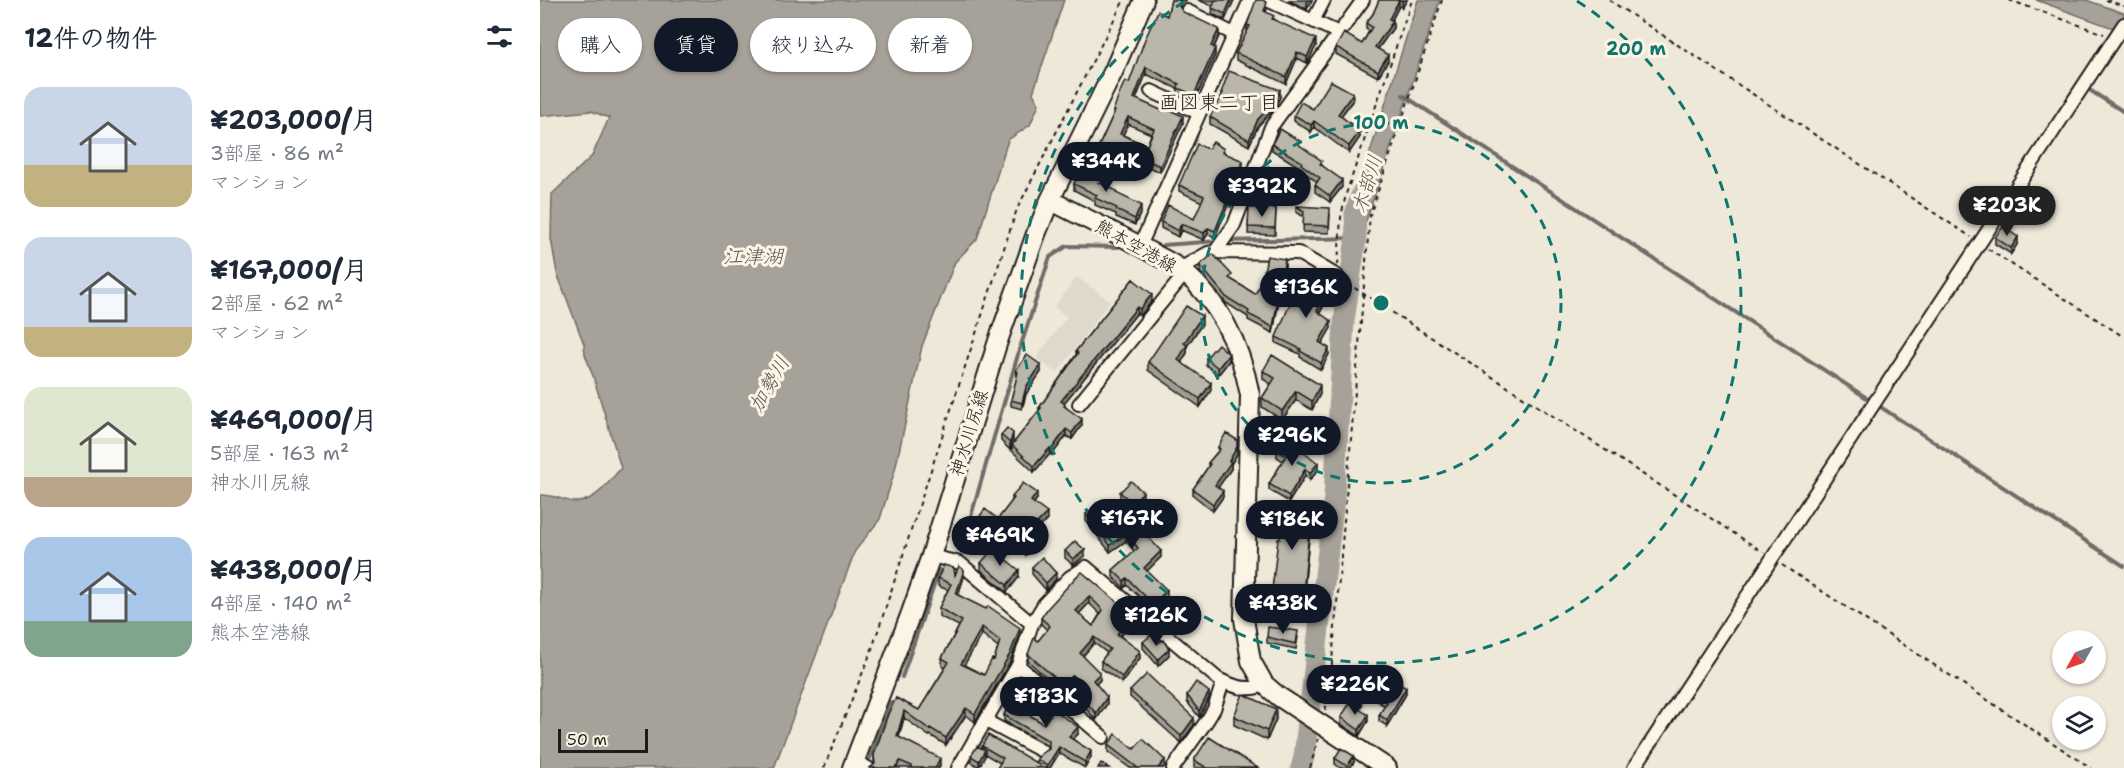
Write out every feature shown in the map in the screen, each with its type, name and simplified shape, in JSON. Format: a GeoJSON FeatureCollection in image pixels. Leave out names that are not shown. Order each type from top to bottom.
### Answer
{"type":"FeatureCollection","features":[{"type":"Feature","properties":{"kind":"main road"},"geometry":{"type":"LineString","coordinates":[[1050,200],[1114,70],[1144,0]]}},
{"type":"Feature","properties":{"kind":"main road","name":"熊本空港線"},"geometry":{"type":"LineString","coordinates":[[1050,200],[1140,246],[1183,271],[1202,290],[1233,336],[1246,374],[1250,395],[1244,619],[1247,647],[1251,661],[1264,684],[1320,725]]}},
{"type":"Feature","properties":{"kind":"main road","name":"神水川尻線"},"geometry":{"type":"LineString","coordinates":[[858,766],[931,556],[998,341],[1050,200]]}},
{"type":"Feature","properties":{"kind":"main road"},"geometry":{"type":"LineString","coordinates":[[1320,725],[1387,768]]}},
{"type":"Feature","properties":{"kind":"street"},"geometry":{"type":"LineString","coordinates":[[1140,246],[1250,0]]}},
{"type":"Feature","properties":{"kind":"street"},"geometry":{"type":"LineString","coordinates":[[1267,0],[1339,33]]}},
{"type":"Feature","properties":{"kind":"street"},"geometry":{"type":"LineString","coordinates":[[1313,21],[1324,0]]}},
{"type":"Feature","properties":{"kind":"street"},"geometry":{"type":"LineString","coordinates":[[1079,404],[1179,281],[1190,262],[1216,250],[1228,236],[1271,127],[1363,0]]}},
{"type":"Feature","properties":{"kind":"street"},"geometry":{"type":"LineString","coordinates":[[1187,11],[1234,34]]}},
{"type":"Feature","properties":{"kind":"street"},"geometry":{"type":"LineString","coordinates":[[1634,768],[1979,243],[2120,34]]}},
{"type":"Feature","properties":{"kind":"street"},"geometry":{"type":"LineString","coordinates":[[1151,91],[1199,113]]}},
{"type":"Feature","properties":{"kind":"street"},"geometry":{"type":"LineString","coordinates":[[1216,250],[1298,253],[1339,277]]}},
{"type":"Feature","properties":{"kind":"street"},"geometry":{"type":"LineString","coordinates":[[931,556],[960,563],[1032,624]]}},
{"type":"Feature","properties":{"kind":"street"},"geometry":{"type":"LineString","coordinates":[[958,768],[1018,665],[1032,624],[1044,604],[1054,591],[1086,567],[1223,682],[1255,689],[1264,684]]}},
{"type":"Feature","properties":{"kind":"street"},"geometry":{"type":"LineString","coordinates":[[1018,665],[1103,736]]}},
{"type":"Feature","properties":{"kind":"street"},"geometry":{"type":"LineString","coordinates":[[1173,768],[1214,709],[1223,682]]}},
{"type":"Feature","properties":{"kind":"street"},"geometry":{"type":"LineString","coordinates":[[986,722],[1042,752]]}},
{"type":"Feature","properties":{"kind":"path"},"geometry":{"type":"LineString","coordinates":[[824,768],[871,652],[1017,208],[1124,0]]}},
{"type":"Feature","properties":{"kind":"path"},"geometry":{"type":"LineString","coordinates":[[1412,0],[1346,194],[1341,217],[1339,277],[2091,768]]}},
{"type":"Feature","properties":{"kind":"path"},"geometry":{"type":"LineString","coordinates":[[1311,768],[1329,696],[1370,215],[1442,0]]}},
{"type":"Feature","properties":{"kind":"path"},"geometry":{"type":"LineString","coordinates":[[1609,0],[2124,337]]}},
{"type":"Feature","properties":{"kind":"path"},"geometry":{"type":"LineString","coordinates":[[2009,0],[2120,34]]}},
{"type":"Feature","properties":{"kind":"path"},"geometry":{"type":"LineString","coordinates":[[2106,0],[2124,6]]}},
{"type":"Feature","properties":{"kind":"shaded area"},"geometry":{"type":"Polygon","coordinates":[[[1077,277],[1110,301],[1057,373],[1036,358],[1067,317],[1054,307],[1077,277]]]}},
{"type":"Feature","properties":{"kind":"water","name":"江津湖"},"geometry":{"type":"Polygon","coordinates":[[[540,0],[1064,0],[1033,93],[1039,104],[1030,125],[1008,140],[977,239],[955,262],[922,346],[895,470],[880,519],[855,551],[774,768],[540,768],[540,495],[573,502],[584,501],[602,490],[621,468],[585,354],[584,344],[557,273],[551,239],[552,194],[592,156],[609,118],[591,111],[540,116],[540,0]]]}},
{"type":"Feature","properties":{"kind":"water"},"geometry":{"type":"Polygon","coordinates":[[[1418,0],[1440,0],[1366,221],[1349,219],[1418,0]]]}},
{"type":"Feature","properties":{"kind":"water"},"geometry":{"type":"Polygon","coordinates":[[[2036,0],[2086,0],[2124,13],[2124,32],[2036,0]]]}},
{"type":"Feature","properties":{"kind":"building"},"geometry":{"type":"Polygon","coordinates":[[[1171,0],[1180,0],[1179,6],[1183,12],[1219,29],[1211,46],[1215,48],[1194,95],[1178,88],[1179,84],[1146,67],[1134,98],[1163,111],[1165,108],[1183,116],[1160,166],[1115,146],[1112,154],[1098,148],[1115,111],[1113,111],[1125,81],[1129,83],[1158,11],[1167,16],[1171,0]],[[1128,117],[1120,134],[1147,146],[1154,129],[1128,117]]]}},
{"type":"Feature","properties":{"kind":"building"},"geometry":{"type":"Polygon","coordinates":[[[1215,0],[1231,0],[1225,14],[1212,8],[1215,0]]]}},
{"type":"Feature","properties":{"kind":"building"},"geometry":{"type":"Polygon","coordinates":[[[1256,0],[1263,0],[1267,3],[1264,11],[1274,16],[1272,19],[1316,39],[1307,57],[1297,52],[1286,77],[1236,53],[1250,26],[1247,25],[1256,0]]]}},
{"type":"Feature","properties":{"kind":"building"},"geometry":{"type":"Polygon","coordinates":[[[1379,0],[1399,0],[1389,19],[1393,21],[1375,47],[1388,55],[1378,71],[1336,47],[1344,33],[1362,44],[1372,27],[1366,23],[1379,0]]]}},
{"type":"Feature","properties":{"kind":"building"},"geometry":{"type":"Polygon","coordinates":[[[1229,71],[1280,90],[1274,103],[1258,119],[1249,140],[1210,117],[1223,93],[1221,93],[1229,71]]]}},
{"type":"Feature","properties":{"kind":"building"},"geometry":{"type":"Polygon","coordinates":[[[1331,81],[1353,93],[1338,114],[1360,131],[1349,146],[1314,121],[1311,125],[1294,115],[1301,102],[1313,109],[1331,81]]]}},
{"type":"Feature","properties":{"kind":"building"},"geometry":{"type":"Polygon","coordinates":[[[1280,129],[1300,141],[1298,144],[1322,161],[1320,164],[1342,180],[1330,196],[1315,185],[1320,178],[1301,164],[1302,162],[1272,144],[1280,129]]]}},
{"type":"Feature","properties":{"kind":"building"},"geometry":{"type":"Polygon","coordinates":[[[1213,142],[1224,149],[1222,152],[1243,161],[1215,231],[1208,228],[1204,233],[1181,224],[1178,231],[1161,222],[1168,205],[1194,219],[1204,196],[1179,185],[1197,144],[1208,149],[1213,142]]]}},
{"type":"Feature","properties":{"kind":"building"},"geometry":{"type":"Polygon","coordinates":[[[1083,165],[1092,170],[1090,174],[1099,179],[1098,182],[1141,205],[1135,219],[1095,198],[1097,195],[1074,184],[1083,165]]]}},
{"type":"Feature","properties":{"kind":"building"},"geometry":{"type":"Polygon","coordinates":[[[1268,166],[1293,182],[1282,197],[1258,182],[1268,166]]]}},
{"type":"Feature","properties":{"kind":"building"},"geometry":{"type":"Polygon","coordinates":[[[1296,206],[1330,208],[1329,226],[1303,225],[1304,211],[1296,206]]]}},
{"type":"Feature","properties":{"kind":"building"},"geometry":{"type":"Polygon","coordinates":[[[1249,208],[1276,208],[1275,228],[1248,227],[1249,208]]]}},
{"type":"Feature","properties":{"kind":"building"},"geometry":{"type":"Polygon","coordinates":[[[2003,227],[2018,237],[2011,248],[1995,237],[2003,227]]]}},
{"type":"Feature","properties":{"kind":"building"},"geometry":{"type":"Polygon","coordinates":[[[1213,254],[1232,275],[1229,278],[1255,294],[1262,282],[1267,256],[1285,259],[1273,327],[1248,314],[1249,311],[1226,297],[1200,265],[1213,254]]]}},
{"type":"Feature","properties":{"kind":"building"},"geometry":{"type":"Polygon","coordinates":[[[1303,273],[1329,289],[1317,311],[1331,321],[1319,342],[1329,348],[1321,363],[1300,351],[1301,349],[1276,337],[1303,273]]]}},
{"type":"Feature","properties":{"kind":"building"},"geometry":{"type":"Polygon","coordinates":[[[1133,279],[1152,294],[1140,309],[1137,307],[1061,401],[1065,404],[1064,406],[1082,419],[1072,433],[1066,429],[1052,449],[1050,448],[1034,466],[1012,445],[1041,408],[1039,408],[1078,353],[1076,351],[1133,279]]]}},
{"type":"Feature","properties":{"kind":"building"},"geometry":{"type":"Polygon","coordinates":[[[1186,306],[1202,316],[1184,343],[1187,345],[1178,360],[1211,383],[1200,399],[1148,362],[1186,306]]]}},
{"type":"Feature","properties":{"kind":"building"},"geometry":{"type":"Polygon","coordinates":[[[1218,344],[1229,354],[1218,368],[1206,358],[1218,344]]]}},
{"type":"Feature","properties":{"kind":"building"},"geometry":{"type":"Polygon","coordinates":[[[1027,355],[1041,365],[1026,387],[1022,403],[1011,400],[1018,372],[1016,370],[1027,355]]]}},
{"type":"Feature","properties":{"kind":"building"},"geometry":{"type":"Polygon","coordinates":[[[1272,355],[1320,385],[1312,401],[1296,391],[1282,411],[1262,398],[1275,378],[1263,371],[1272,355]]]}},
{"type":"Feature","properties":{"kind":"building"},"geometry":{"type":"Polygon","coordinates":[[[1007,428],[1013,433],[1010,443],[1001,435],[1007,428]]]}},
{"type":"Feature","properties":{"kind":"building"},"geometry":{"type":"Polygon","coordinates":[[[1226,433],[1237,440],[1237,447],[1229,461],[1231,462],[1215,485],[1223,491],[1213,504],[1193,489],[1210,464],[1208,463],[1220,449],[1218,447],[1226,433]]]}},
{"type":"Feature","properties":{"kind":"building"},"geometry":{"type":"Polygon","coordinates":[[[1286,438],[1318,463],[1310,473],[1305,469],[1289,496],[1269,484],[1286,456],[1277,450],[1286,438]]]}},
{"type":"Feature","properties":{"kind":"building"},"geometry":{"type":"Polygon","coordinates":[[[1131,481],[1143,492],[1132,503],[1120,492],[1131,481]]]}},
{"type":"Feature","properties":{"kind":"building"},"geometry":{"type":"Polygon","coordinates":[[[1023,483],[1037,493],[1031,501],[1047,513],[1029,531],[1036,538],[1026,548],[1005,529],[997,539],[975,523],[985,509],[998,519],[1023,483]]]}},
{"type":"Feature","properties":{"kind":"building"},"geometry":{"type":"Polygon","coordinates":[[[1102,503],[1114,519],[1122,513],[1134,532],[1155,514],[1161,521],[1146,535],[1161,551],[1144,568],[1167,590],[1153,604],[1127,578],[1124,581],[1113,570],[1138,548],[1126,534],[1110,545],[1086,514],[1102,503]]]}},
{"type":"Feature","properties":{"kind":"building"},"geometry":{"type":"Polygon","coordinates":[[[1281,508],[1311,511],[1303,594],[1272,590],[1278,539],[1280,539],[1281,508]]]}},
{"type":"Feature","properties":{"kind":"building"},"geometry":{"type":"Polygon","coordinates":[[[1075,541],[1085,550],[1073,559],[1065,551],[1075,541]]]}},
{"type":"Feature","properties":{"kind":"building"},"geometry":{"type":"Polygon","coordinates":[[[993,549],[1019,570],[1007,585],[981,563],[993,549]]]}},
{"type":"Feature","properties":{"kind":"building"},"geometry":{"type":"Polygon","coordinates":[[[1042,557],[1056,573],[1046,583],[1032,567],[1042,557]]]}},
{"type":"Feature","properties":{"kind":"building"},"geometry":{"type":"Polygon","coordinates":[[[944,565],[954,568],[955,575],[959,566],[964,570],[956,594],[986,609],[988,606],[1020,628],[1010,654],[975,714],[966,708],[946,738],[904,711],[897,736],[940,758],[935,768],[912,768],[900,761],[895,768],[870,768],[875,764],[874,755],[896,698],[919,710],[949,662],[942,658],[962,621],[939,608],[951,584],[938,578],[944,565]],[[982,627],[961,664],[984,675],[992,659],[994,660],[1000,641],[982,627]]]}},
{"type":"Feature","properties":{"kind":"building"},"geometry":{"type":"Polygon","coordinates":[[[1082,572],[1121,605],[1115,611],[1127,622],[1117,634],[1140,651],[1122,677],[1101,661],[1110,649],[1094,637],[1080,653],[1100,673],[1093,680],[1107,697],[1096,713],[1080,696],[1087,689],[1073,675],[1063,685],[1028,654],[1034,638],[1038,641],[1050,626],[1041,618],[1082,572]],[[1089,596],[1076,611],[1093,626],[1103,610],[1089,596]]]}},
{"type":"Feature","properties":{"kind":"building"},"geometry":{"type":"Polygon","coordinates":[[[1268,627],[1298,631],[1296,644],[1267,637],[1268,627]]]}},
{"type":"Feature","properties":{"kind":"building"},"geometry":{"type":"Polygon","coordinates":[[[1151,635],[1158,643],[1163,640],[1169,649],[1158,659],[1143,642],[1151,635]]]}},
{"type":"Feature","properties":{"kind":"building"},"geometry":{"type":"Polygon","coordinates":[[[1374,668],[1406,688],[1387,720],[1379,715],[1387,702],[1363,686],[1374,668]]]}},
{"type":"Feature","properties":{"kind":"building"},"geometry":{"type":"Polygon","coordinates":[[[1147,674],[1194,718],[1181,736],[1130,691],[1147,674]]]}},
{"type":"Feature","properties":{"kind":"building"},"geometry":{"type":"Polygon","coordinates":[[[1196,682],[1209,692],[1199,711],[1187,695],[1196,682]]]}},
{"type":"Feature","properties":{"kind":"building"},"geometry":{"type":"Polygon","coordinates":[[[1021,684],[1030,689],[1018,708],[1044,724],[1054,710],[1078,727],[1069,737],[1091,751],[1085,762],[1059,747],[1047,766],[1037,759],[1049,749],[1049,741],[1004,715],[1011,702],[1005,698],[1010,689],[1016,692],[1021,684]]]}},
{"type":"Feature","properties":{"kind":"building"},"geometry":{"type":"Polygon","coordinates":[[[1243,694],[1276,709],[1267,731],[1234,716],[1243,694]]]}},
{"type":"Feature","properties":{"kind":"building"},"geometry":{"type":"Polygon","coordinates":[[[1355,695],[1363,700],[1358,708],[1349,704],[1355,695]]]}},
{"type":"Feature","properties":{"kind":"building"},"geometry":{"type":"Polygon","coordinates":[[[1350,703],[1368,715],[1359,730],[1341,717],[1350,703]]]}},
{"type":"Feature","properties":{"kind":"building"},"geometry":{"type":"Polygon","coordinates":[[[1116,734],[1134,749],[1143,739],[1165,760],[1158,768],[1138,768],[1108,745],[1116,734]]]}},
{"type":"Feature","properties":{"kind":"building"},"geometry":{"type":"Polygon","coordinates":[[[988,735],[1040,765],[1038,768],[997,768],[1003,758],[982,746],[988,735]]]}},
{"type":"Feature","properties":{"kind":"building"},"geometry":{"type":"Polygon","coordinates":[[[1209,737],[1258,768],[1207,768],[1194,760],[1209,737]]]}},
{"type":"Feature","properties":{"kind":"building"},"geometry":{"type":"Polygon","coordinates":[[[977,746],[985,750],[979,761],[971,756],[977,746]]]}},
{"type":"Feature","properties":{"kind":"building"},"geometry":{"type":"Polygon","coordinates":[[[1341,748],[1354,756],[1347,766],[1335,758],[1341,748]]]}},
{"type":"Feature","properties":{"kind":"building"},"geometry":{"type":"Polygon","coordinates":[[[1101,763],[1109,768],[1098,768],[1101,763]]]}},
{"type":"Feature","properties":{"kind":"waterway"},"geometry":{"type":"LineString","coordinates":[[2091,91],[2124,112]]}},
{"type":"Feature","properties":{"kind":"waterway"},"geometry":{"type":"LineString","coordinates":[[1403,95],[2124,566]]}},
{"type":"Feature","properties":{"kind":"waterway","name":"木部川"},"geometry":{"type":"LineString","coordinates":[[1301,768],[1334,498],[1344,321],[1356,238],[1355,214],[1362,193]]}},
{"type":"Feature","properties":{"kind":"waterway"},"geometry":{"type":"LineString","coordinates":[[1226,241],[1356,238]]}},
{"type":"Feature","properties":{"kind":"waterway"},"geometry":{"type":"LineString","coordinates":[[1163,245],[1219,241]]}},
{"type":"Feature","properties":{"kind":"waterway"},"geometry":{"type":"LineString","coordinates":[[962,547],[1019,351],[1050,257],[1067,246],[1118,247]]}},
{"type":"Feature","properties":{"kind":"waterway"},"geometry":{"type":"LineString","coordinates":[[902,677],[939,570]]}},
{"type":"Feature","properties":{"kind":"waterway"},"geometry":{"type":"LineString","coordinates":[[870,758],[891,702]]}},
{"type":"Feature","properties":{"kind":"district","name":"画図東二丁目"},"geometry":{"type":"Point","coordinates":[1219,102]}},
{"type":"Feature","properties":{"kind":"water label","name":"加勢川"},"geometry":{"type":"Point","coordinates":[769,384]}}]}
